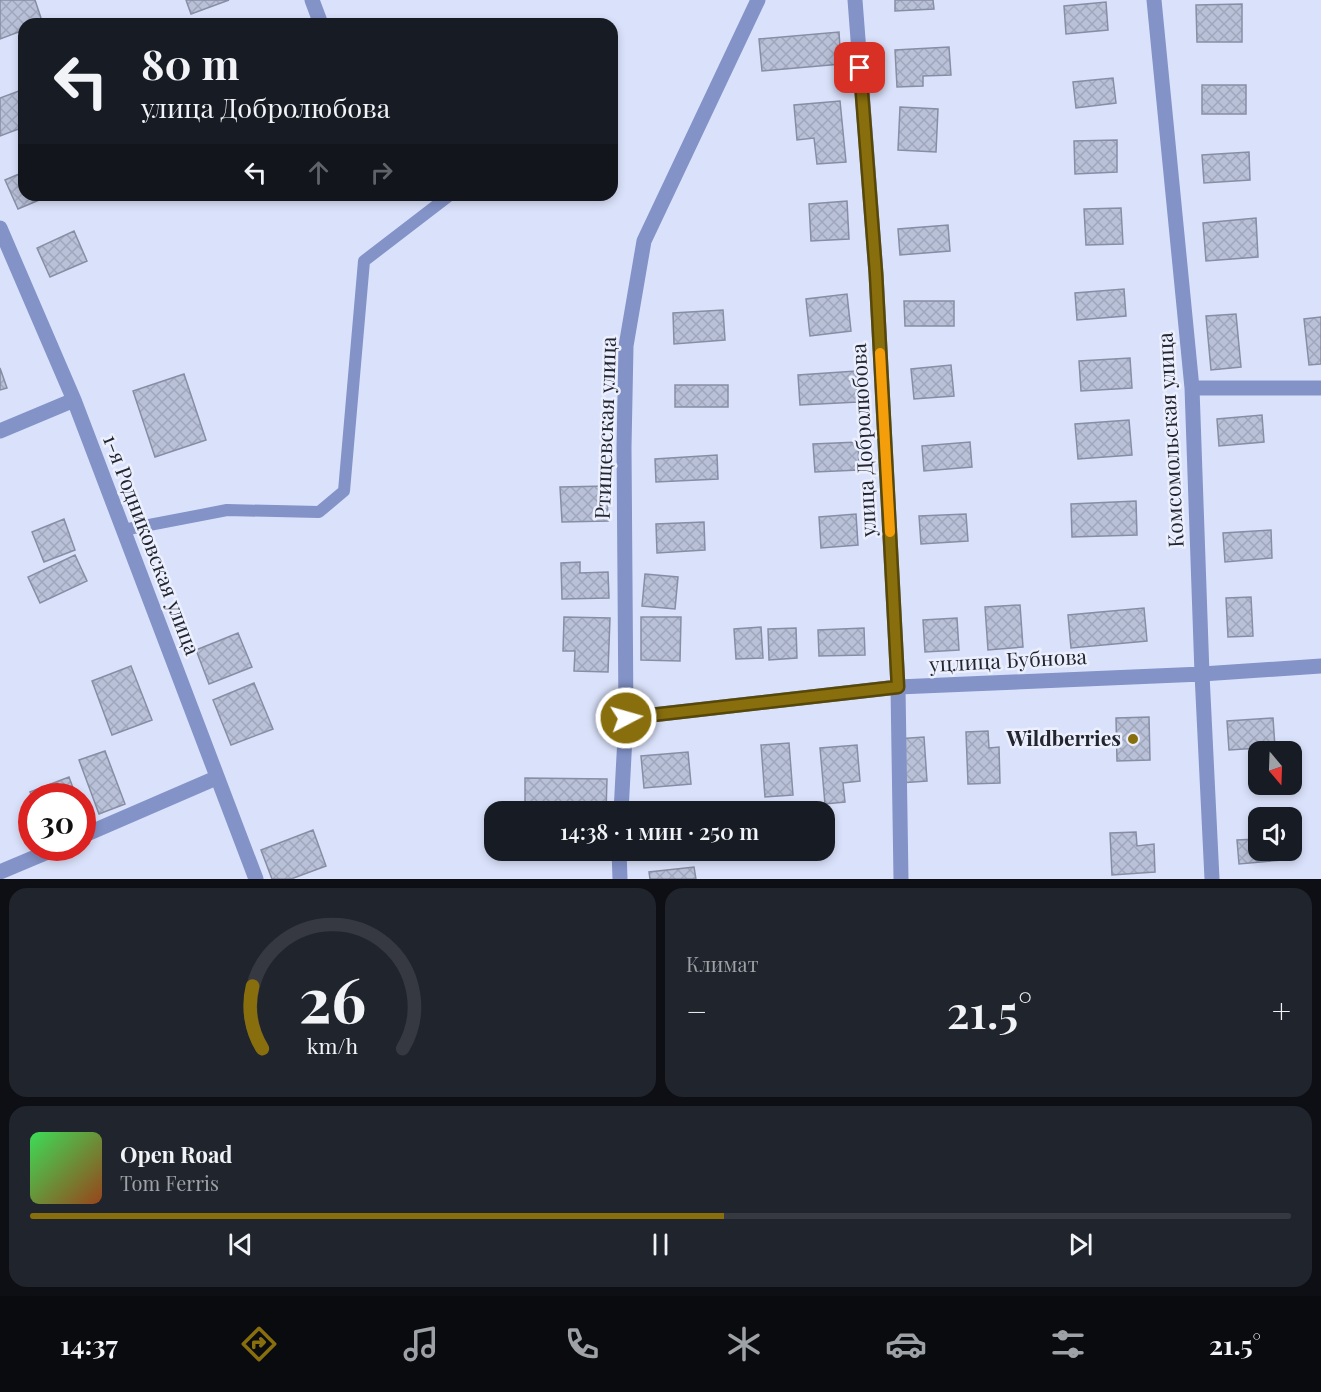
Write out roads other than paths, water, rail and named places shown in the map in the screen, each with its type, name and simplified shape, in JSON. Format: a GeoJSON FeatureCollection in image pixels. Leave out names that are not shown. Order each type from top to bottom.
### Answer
{"type":"FeatureCollection","features":[{"type":"Feature","properties":{"kind":"street"},"geometry":{"type":"LineString","coordinates":[[312,0],[319,18]]}},
{"type":"Feature","properties":{"kind":"street","name":"Ртищевская улица"},"geometry":{"type":"LineString","coordinates":[[622,801],[626,718],[624,447],[626,357],[644,241],[758,0]]}},
{"type":"Feature","properties":{"kind":"street","name":"улица Добролюбова"},"geometry":{"type":"LineString","coordinates":[[855,0],[877,285],[898,687],[901,879]]}},
{"type":"Feature","properties":{"kind":"street","name":"Комсомольская улица"},"geometry":{"type":"LineString","coordinates":[[1154,0],[1192,388],[1212,879]]}},
{"type":"Feature","properties":{"kind":"street","name":"1-я Родниковская улица"},"geometry":{"type":"LineString","coordinates":[[0,228],[74,400],[256,879]]}},
{"type":"Feature","properties":{"kind":"street"},"geometry":{"type":"LineString","coordinates":[[1192,388],[1321,387]]}},
{"type":"Feature","properties":{"kind":"street"},"geometry":{"type":"LineString","coordinates":[[0,431],[74,400]]}},
{"type":"Feature","properties":{"kind":"street","name":"уцлица Бубнова"},"geometry":{"type":"LineString","coordinates":[[626,718],[898,687],[1202,674],[1321,666]]}},
{"type":"Feature","properties":{"kind":"street"},"geometry":{"type":"LineString","coordinates":[[96,830],[216,778]]}},
{"type":"Feature","properties":{"kind":"street"},"geometry":{"type":"LineString","coordinates":[[0,872],[26,861]]}},
{"type":"Feature","properties":{"kind":"street"},"geometry":{"type":"LineString","coordinates":[[619,861],[620,879]]}},
{"type":"Feature","properties":{"kind":"lane"},"geometry":{"type":"LineString","coordinates":[[123,530],[226,510],[319,512],[344,491],[364,261],[442,201]]}},
{"type":"Feature","properties":{"kind":"place","name":"Wildberries"},"geometry":{"type":"Point","coordinates":[1133,739]}}]}
